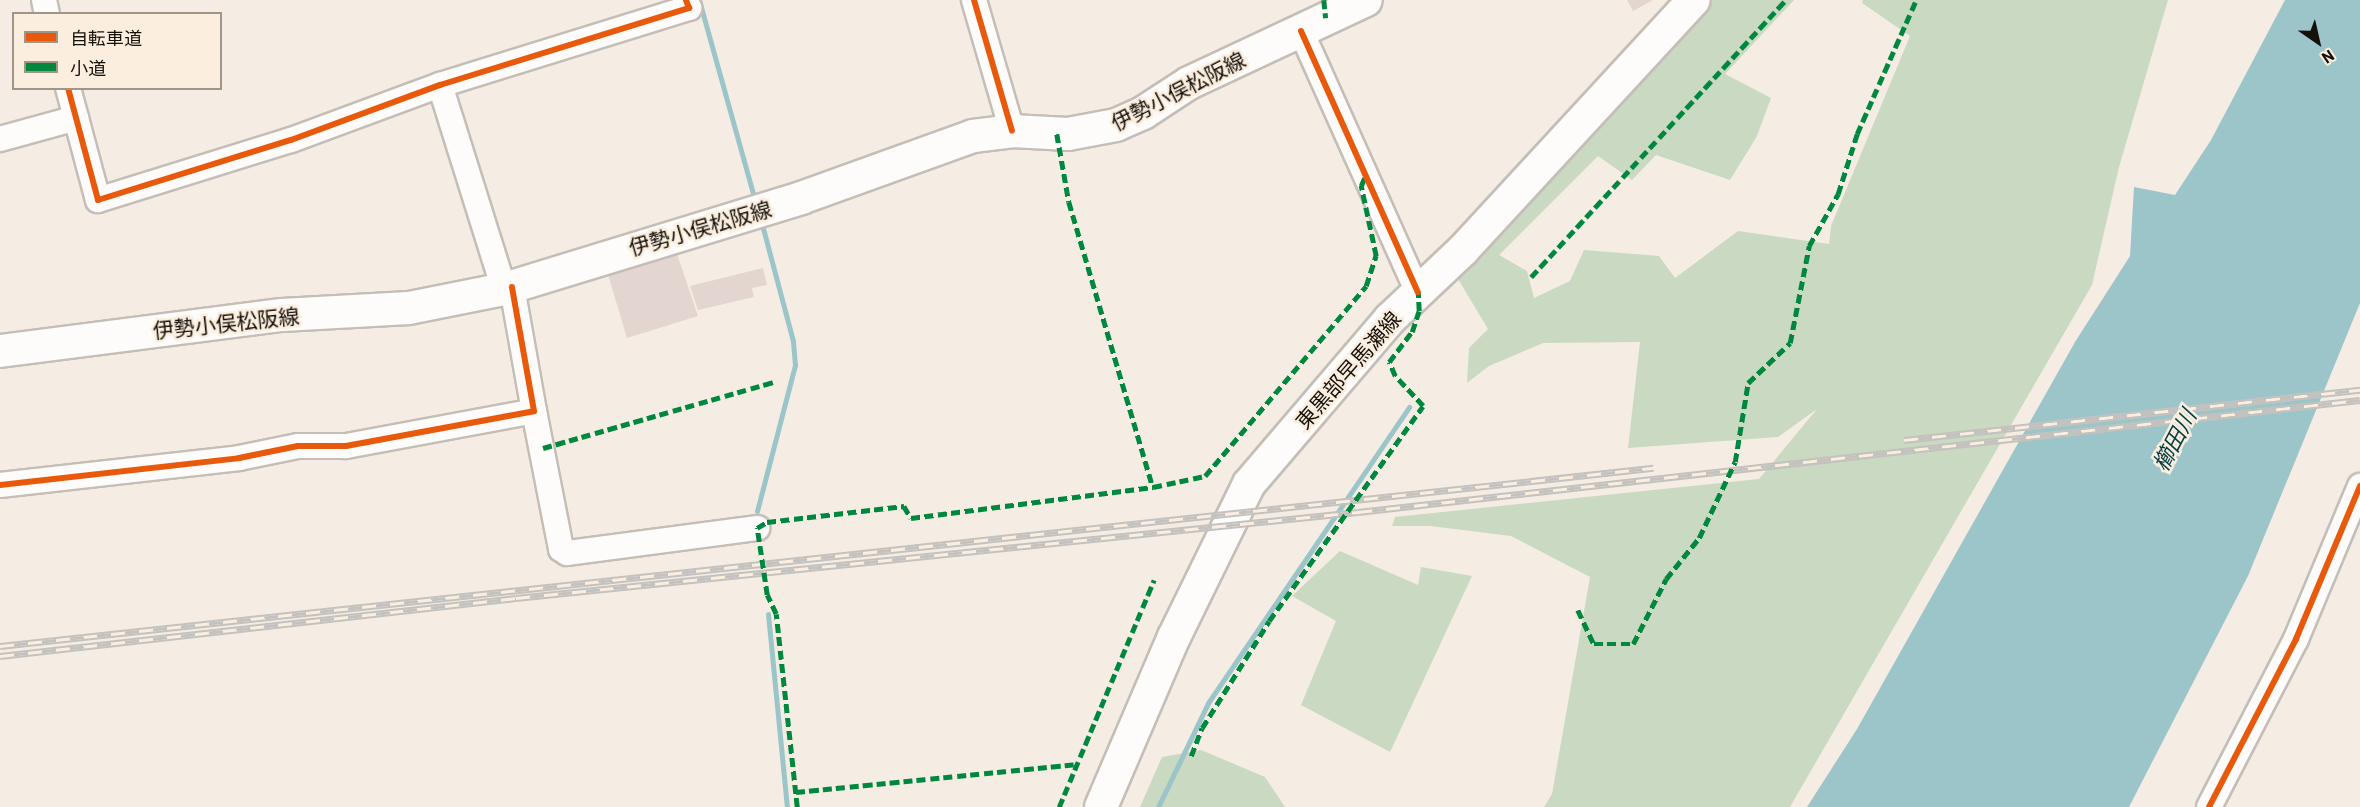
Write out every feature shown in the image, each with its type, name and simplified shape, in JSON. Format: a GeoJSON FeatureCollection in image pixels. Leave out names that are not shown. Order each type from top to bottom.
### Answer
{"type":"FeatureCollection","features":[{"type":"Feature","properties":{"kind":"main road","name":"伊勢小俣松阪線"},"geometry":{"type":"LineString","coordinates":[[0,351],[282,315],[409,308],[508,288],[801,198],[949,142],[1012,131],[1068,134],[1116,125],[1143,113],[1189,83],[1366,0]]}},
{"type":"Feature","properties":{"kind":"main road","name":"東黒部早馬瀬線"},"geometry":{"type":"LineString","coordinates":[[1101,807],[1174,637],[1250,484],[1350,365],[1418,292],[1463,250],[1694,0]]}},
{"type":"Feature","properties":{"kind":"street"},"geometry":{"type":"LineString","coordinates":[[69,90],[98,200],[291,140],[440,85],[689,8],[686,0]]}},
{"type":"Feature","properties":{"kind":"street"},"geometry":{"type":"LineString","coordinates":[[974,0],[1012,131]]}},
{"type":"Feature","properties":{"kind":"street"},"geometry":{"type":"LineString","coordinates":[[1301,31],[1418,292]]}},
{"type":"Feature","properties":{"kind":"street"},"geometry":{"type":"LineString","coordinates":[[440,85],[508,288],[561,549],[567,553],[758,528]]}},
{"type":"Feature","properties":{"kind":"street"},"geometry":{"type":"LineString","coordinates":[[0,139],[76,118]]}},
{"type":"Feature","properties":{"kind":"street"},"geometry":{"type":"LineString","coordinates":[[0,485],[239,458],[298,446],[346,446],[534,411]]}},
{"type":"Feature","properties":{"kind":"street"},"geometry":{"type":"LineString","coordinates":[[2209,807],[2296,639],[2360,486]]}},
{"type":"Feature","properties":{"kind":"green space"},"geometry":{"type":"Polygon","coordinates":[[[1708,0],[1794,0],[1725,74],[1771,98],[1757,136],[1730,180],[1656,155],[1632,180],[1598,156],[1499,255],[1527,271],[1534,298],[1570,281],[1584,250],[1659,256],[1675,278],[1738,231],[1829,244],[1831,226],[1910,36],[1862,3],[1863,0],[2168,0],[2119,167],[2092,285],[1790,807],[1544,807],[1552,794],[1590,577],[1511,536],[1430,526],[1392,526],[1395,517],[1759,479],[1817,409],[1778,437],[1628,448],[1640,342],[1543,343],[1489,366],[1467,383],[1469,348],[1488,329],[1455,274],[1708,0]]]}},
{"type":"Feature","properties":{"kind":"green space"},"geometry":{"type":"Polygon","coordinates":[[[1340,551],[1418,585],[1421,567],[1472,576],[1390,752],[1301,705],[1336,621],[1292,596],[1340,551]]]}},
{"type":"Feature","properties":{"kind":"green space"},"geometry":{"type":"Polygon","coordinates":[[[1201,750],[1265,777],[1285,807],[1140,807],[1162,757],[1201,750]]]}},
{"type":"Feature","properties":{"kind":"water","name":"櫛田川"},"geometry":{"type":"Polygon","coordinates":[[[2285,0],[2360,0],[2360,303],[2248,576],[2129,807],[1807,807],[1857,729],[2075,342],[2130,256],[2134,187],[2175,195],[2211,140],[2285,0]]]}},
{"type":"Feature","properties":{"kind":"building"},"geometry":{"type":"Polygon","coordinates":[[[1627,0],[1653,0],[1633,11],[1627,0]]]}},
{"type":"Feature","properties":{"kind":"building"},"geometry":{"type":"Polygon","coordinates":[[[675,248],[698,316],[627,338],[606,268],[675,248]]]}},
{"type":"Feature","properties":{"kind":"building"},"geometry":{"type":"Polygon","coordinates":[[[763,268],[767,285],[752,288],[754,297],[698,310],[690,286],[763,268]]]}},
{"type":"Feature","properties":{"kind":"waterway"},"geometry":{"type":"LineString","coordinates":[[699,0],[755,201]]}},
{"type":"Feature","properties":{"kind":"waterway"},"geometry":{"type":"LineString","coordinates":[[757,511],[795,365],[793,341],[761,221]]}},
{"type":"Feature","properties":{"kind":"waterway"},"geometry":{"type":"LineString","coordinates":[[1158,807],[1208,703],[1409,407]]}},
{"type":"Feature","properties":{"kind":"waterway"},"geometry":{"type":"LineString","coordinates":[[768,614],[787,807]]}},
{"type":"Feature","properties":{"kind":"railway"},"geometry":{"type":"LineString","coordinates":[[1904,440],[2360,390]]}},
{"type":"Feature","properties":{"kind":"railway"},"geometry":{"type":"LineString","coordinates":[[0,656],[516,598],[1358,512],[2360,400]]}},
{"type":"Feature","properties":{"kind":"railway"},"geometry":{"type":"LineString","coordinates":[[0,646],[1653,468]]}},
{"type":"Feature","properties":{"kind":"marked path"},"geometry":{"type":"LineString","coordinates":[[1324,0],[1326,18]]}},
{"type":"Feature","properties":{"kind":"marked path"},"geometry":{"type":"LineString","coordinates":[[1531,277],[1786,0]]}},
{"type":"Feature","properties":{"kind":"marked path"},"geometry":{"type":"LineString","coordinates":[[1578,610],[1594,644],[1633,644],[1666,579],[1699,538],[1735,462],[1748,383],[1790,343],[1809,246],[1838,194],[1857,134],[1916,0]]}},
{"type":"Feature","properties":{"kind":"marked path"},"geometry":{"type":"LineString","coordinates":[[1057,134],[1069,202],[1153,487],[1205,476],[1366,286],[1376,256],[1361,186],[1366,175]]}},
{"type":"Feature","properties":{"kind":"marked path"},"geometry":{"type":"LineString","coordinates":[[1191,756],[1202,728],[1269,621],[1423,406],[1395,376],[1389,362],[1412,332],[1419,311],[1418,292]]}},
{"type":"Feature","properties":{"kind":"marked path"},"geometry":{"type":"LineString","coordinates":[[543,448],[776,381]]}},
{"type":"Feature","properties":{"kind":"marked path"},"geometry":{"type":"LineString","coordinates":[[797,807],[776,614],[767,595],[757,528],[767,522],[904,506],[911,518],[1153,487]]}},
{"type":"Feature","properties":{"kind":"marked path"},"geometry":{"type":"LineString","coordinates":[[1059,807],[1154,580]]}},
{"type":"Feature","properties":{"kind":"marked path"},"geometry":{"type":"LineString","coordinates":[[796,792],[1078,764]]}},
{"type":"Feature","properties":{"kind":"cycle path"},"geometry":{"type":"LineString","coordinates":[[69,90],[98,200],[291,140],[440,85],[689,8],[686,0]]}},
{"type":"Feature","properties":{"kind":"cycle path"},"geometry":{"type":"LineString","coordinates":[[974,0],[1012,131]]}},
{"type":"Feature","properties":{"kind":"cycle path"},"geometry":{"type":"LineString","coordinates":[[1301,31],[1418,292]]}},
{"type":"Feature","properties":{"kind":"cycle path"},"geometry":{"type":"LineString","coordinates":[[0,485],[239,458],[298,446],[346,446],[534,411],[512,287]]}},
{"type":"Feature","properties":{"kind":"cycle path"},"geometry":{"type":"LineString","coordinates":[[2209,807],[2296,639],[2360,486]]}}]}
